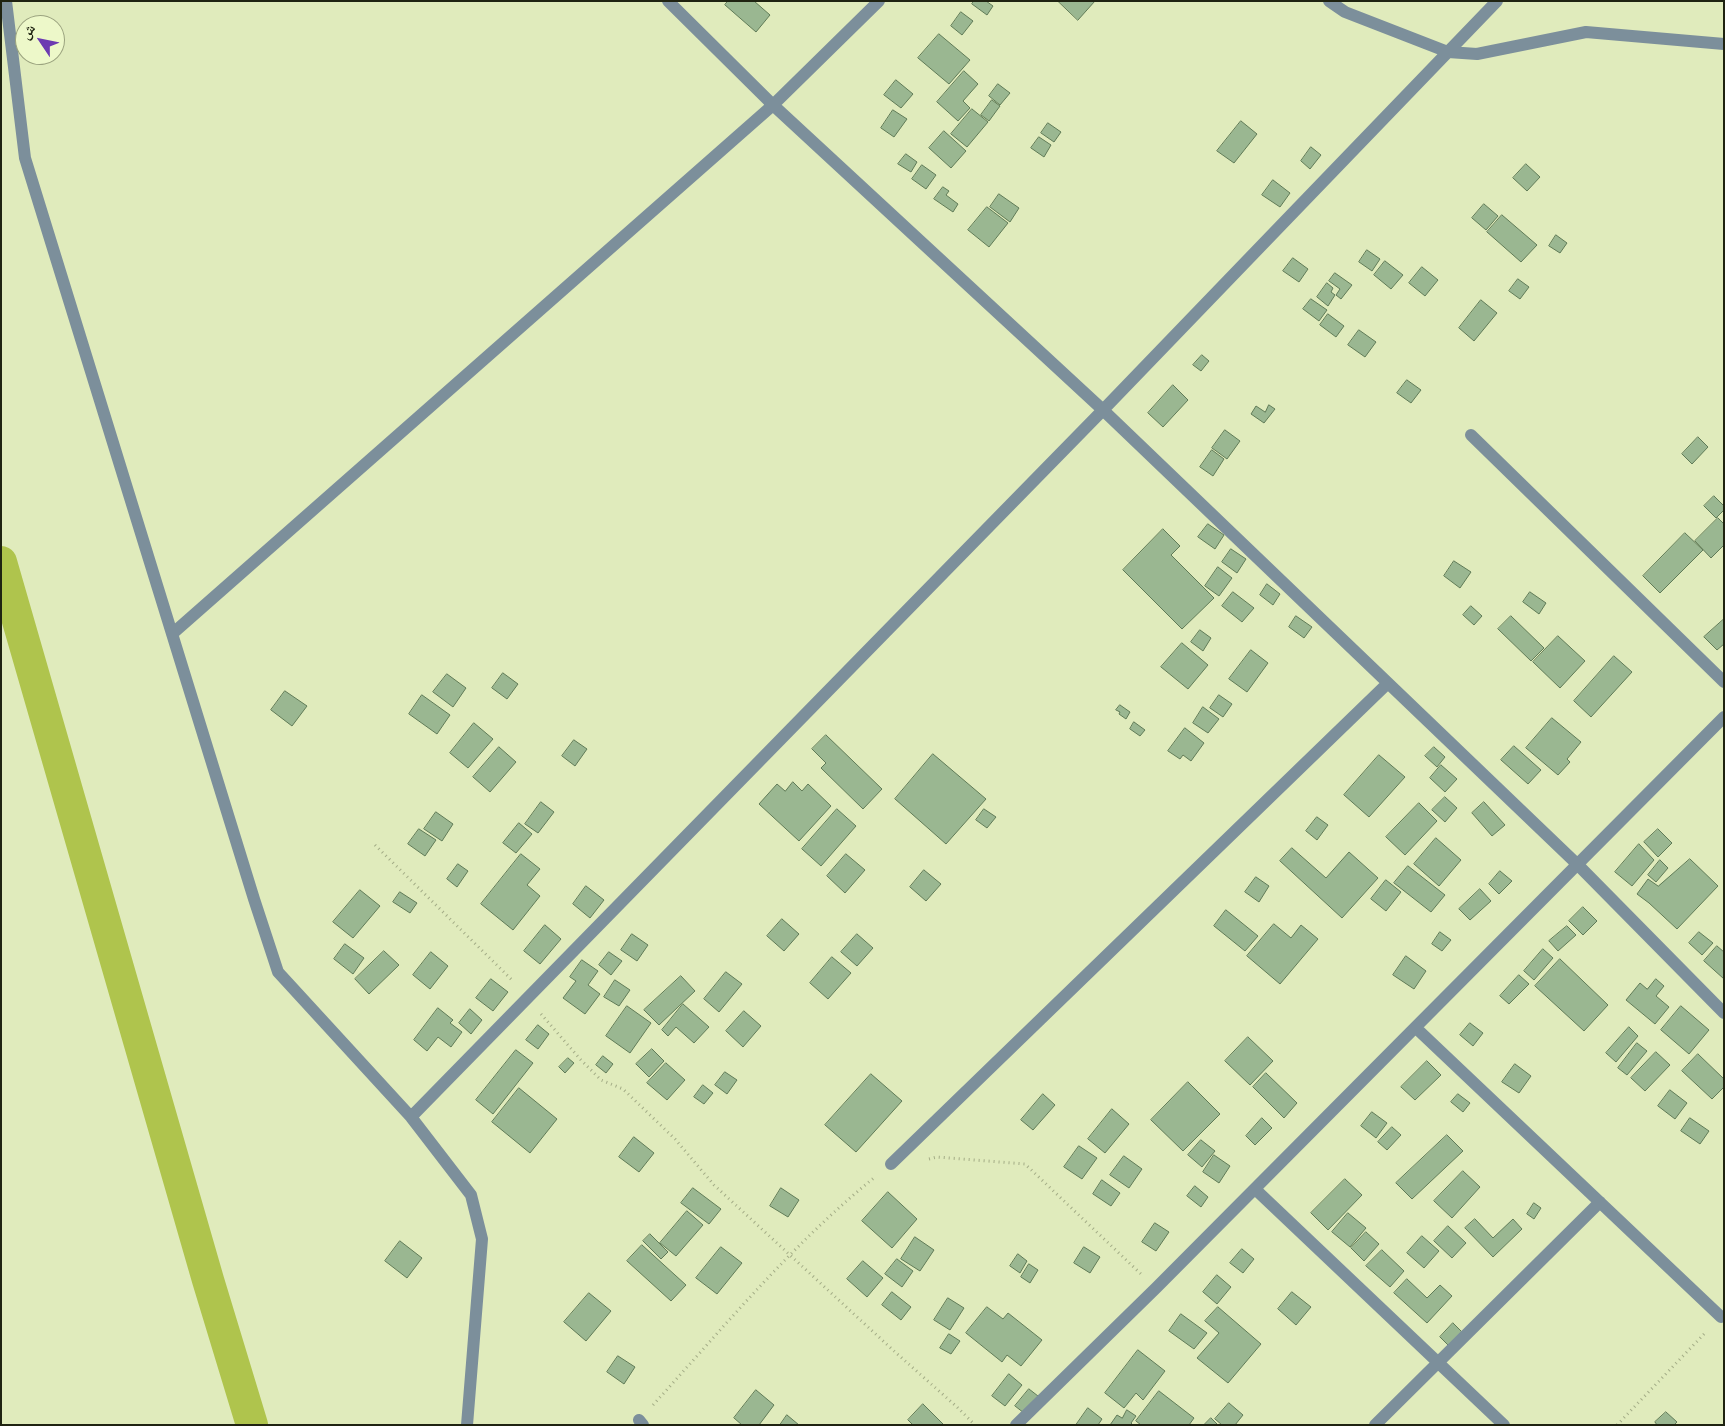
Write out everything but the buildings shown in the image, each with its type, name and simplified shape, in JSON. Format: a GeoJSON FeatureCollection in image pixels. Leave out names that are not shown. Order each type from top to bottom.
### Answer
{"type":"FeatureCollection","features":[{"type":"Feature","properties":{"kind":"street"},"geometry":{"type":"LineString","coordinates":[[6,1],[25,158],[254,900],[278,972],[411,1117],[471,1195],[482,1239],[467,1425]]}},
{"type":"Feature","properties":{"kind":"street"},"geometry":{"type":"LineString","coordinates":[[668,1],[773,105],[1103,410],[1578,865],[1724,1013]]}},
{"type":"Feature","properties":{"kind":"street"},"geometry":{"type":"LineString","coordinates":[[172,634],[773,105],[879,1]]}},
{"type":"Feature","properties":{"kind":"street"},"geometry":{"type":"LineString","coordinates":[[1329,1],[1345,12],[1448,52],[1477,54],[1586,32],[1724,44]]}},
{"type":"Feature","properties":{"kind":"street"},"geometry":{"type":"LineString","coordinates":[[411,1117],[1103,410],[1498,1]]}},
{"type":"Feature","properties":{"kind":"street"},"geometry":{"type":"LineString","coordinates":[[1471,435],[1724,682]]}},
{"type":"Feature","properties":{"kind":"street"},"geometry":{"type":"LineString","coordinates":[[891,1164],[1388,683]]}},
{"type":"Feature","properties":{"kind":"street"},"geometry":{"type":"LineString","coordinates":[[1016,1425],[1416,1028],[1724,717]]}},
{"type":"Feature","properties":{"kind":"street"},"geometry":{"type":"LineString","coordinates":[[1416,1028],[1721,1317]]}},
{"type":"Feature","properties":{"kind":"street"},"geometry":{"type":"LineString","coordinates":[[1255,1189],[1504,1425]]}},
{"type":"Feature","properties":{"kind":"street"},"geometry":{"type":"LineString","coordinates":[[1375,1425],[1600,1202]]}},
{"type":"Feature","properties":{"kind":"path"},"geometry":{"type":"LineString","coordinates":[[375,845],[514,982],[581,1060],[601,1080],[623,1088],[675,1139],[714,1185],[957,1407],[974,1425]]}},
{"type":"Feature","properties":{"kind":"path"},"geometry":{"type":"LineString","coordinates":[[928,1159],[1025,1164],[1156,1288]]}},
{"type":"Feature","properties":{"kind":"path"},"geometry":{"type":"LineString","coordinates":[[641,1422],[789,1255],[853,1195],[891,1164]]}},
{"type":"Feature","properties":{"kind":"path"},"geometry":{"type":"LineString","coordinates":[[1617,1425],[1721,1317]]}},
{"type":"Feature","properties":{"kind":"waterway"},"geometry":{"type":"LineString","coordinates":[[1,562],[208,1280],[252,1425]]}}]}
